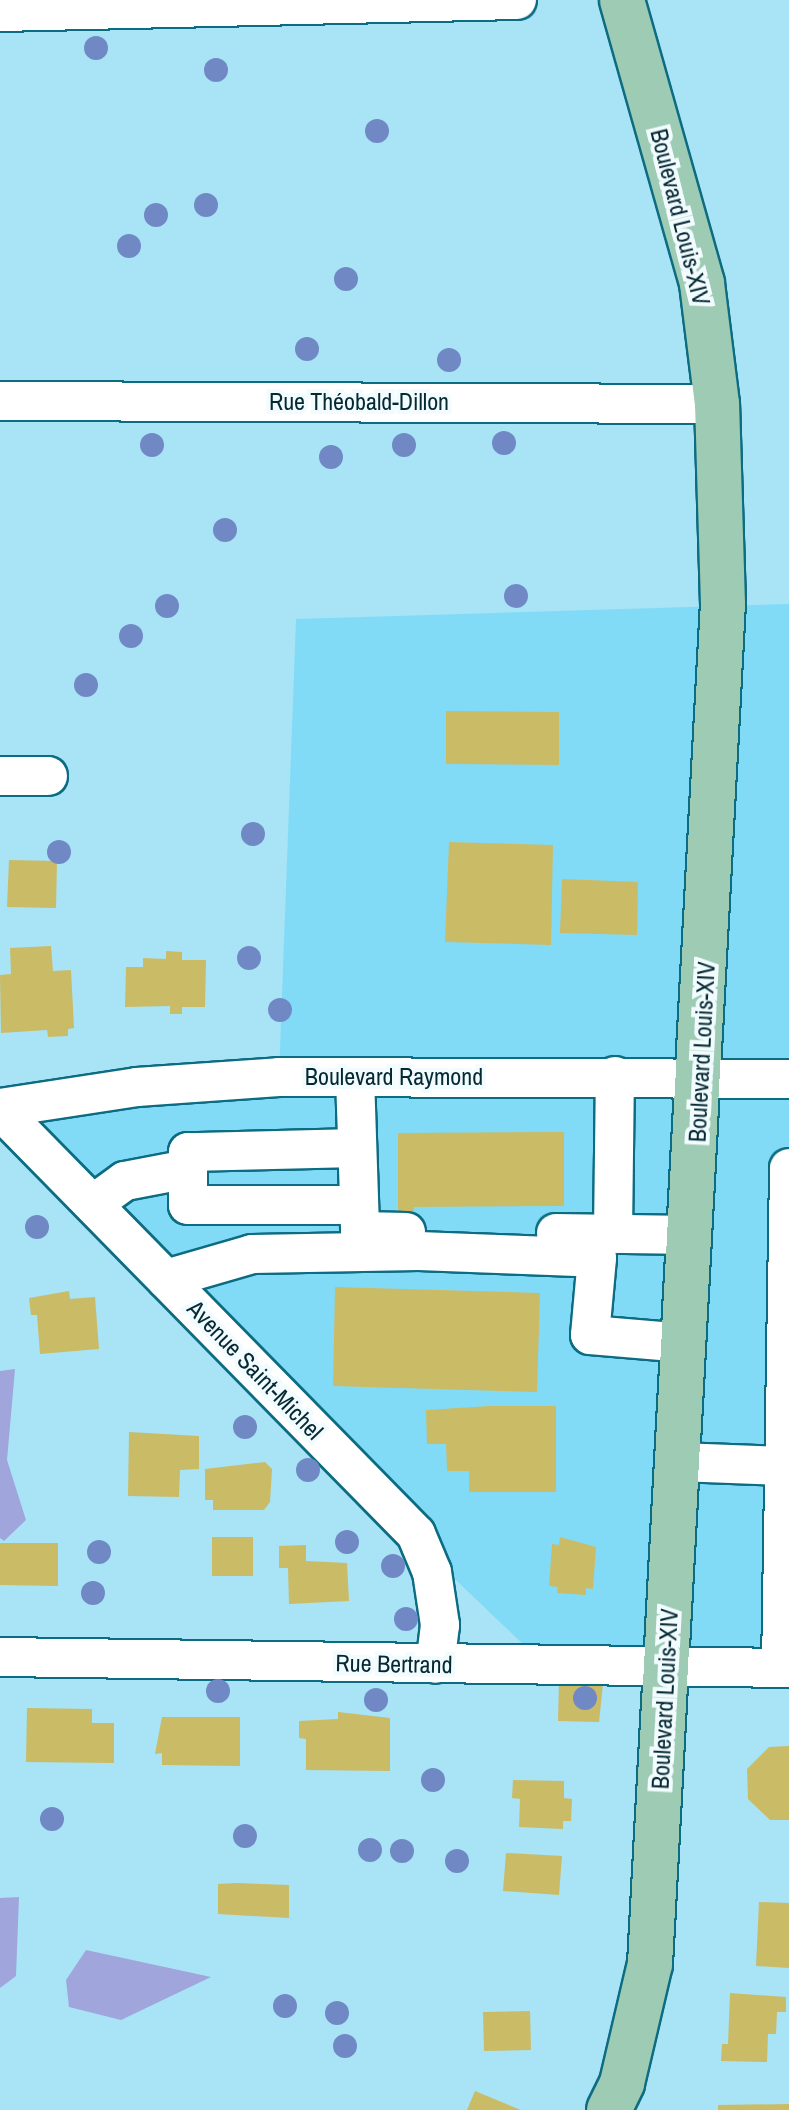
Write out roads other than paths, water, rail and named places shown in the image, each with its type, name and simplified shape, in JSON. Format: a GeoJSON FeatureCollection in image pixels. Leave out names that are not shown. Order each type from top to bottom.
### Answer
{"type":"FeatureCollection","features":[{"type":"Feature","properties":{"kind":"main road","name":"Boulevard Louis-XIV"},"geometry":{"type":"LineString","coordinates":[[609,2110],[622,2083],[650,1964],[702,1076],[723,604],[717,404],[702,283],[622,0]]}},
{"type":"Feature","properties":{"kind":"street"},"geometry":{"type":"LineString","coordinates":[[0,12],[517,0]]}},
{"type":"Feature","properties":{"kind":"street","name":"Rue Théobald-Dillon"},"geometry":{"type":"LineString","coordinates":[[0,401],[717,404]]}},
{"type":"Feature","properties":{"kind":"street"},"geometry":{"type":"LineString","coordinates":[[0,776],[48,776]]}},
{"type":"Feature","properties":{"kind":"street"},"geometry":{"type":"LineString","coordinates":[[613,1234],[615,1076]]}},
{"type":"Feature","properties":{"kind":"street","name":"Boulevard Raymond"},"geometry":{"type":"LineString","coordinates":[[0,1109],[137,1087],[355,1077],[702,1076],[789,1079]]}},
{"type":"Feature","properties":{"kind":"street"},"geometry":{"type":"LineString","coordinates":[[355,1077],[360,1231],[692,1235]]}},
{"type":"Feature","properties":{"kind":"street","name":"Avenue Saint-Michel"},"geometry":{"type":"LineString","coordinates":[[0,1109],[416,1534],[434,1585],[440,1625],[435,1664]]}},
{"type":"Feature","properties":{"kind":"street"},"geometry":{"type":"LineString","coordinates":[[357,1148],[188,1152],[188,1205],[359,1205]]}},
{"type":"Feature","properties":{"kind":"street"},"geometry":{"type":"LineString","coordinates":[[785,1668],[784,1466],[789,1168]]}},
{"type":"Feature","properties":{"kind":"street"},"geometry":{"type":"LineString","coordinates":[[93,1204],[125,1181],[188,1169]]}},
{"type":"Feature","properties":{"kind":"street"},"geometry":{"type":"LineString","coordinates":[[166,1279],[252,1254],[418,1251],[597,1258],[590,1335],[685,1343]]}},
{"type":"Feature","properties":{"kind":"street"},"geometry":{"type":"LineString","coordinates":[[678,1462],[784,1466]]}},
{"type":"Feature","properties":{"kind":"street","name":"Rue Bertrand"},"geometry":{"type":"LineString","coordinates":[[0,1657],[785,1668]]}}]}
